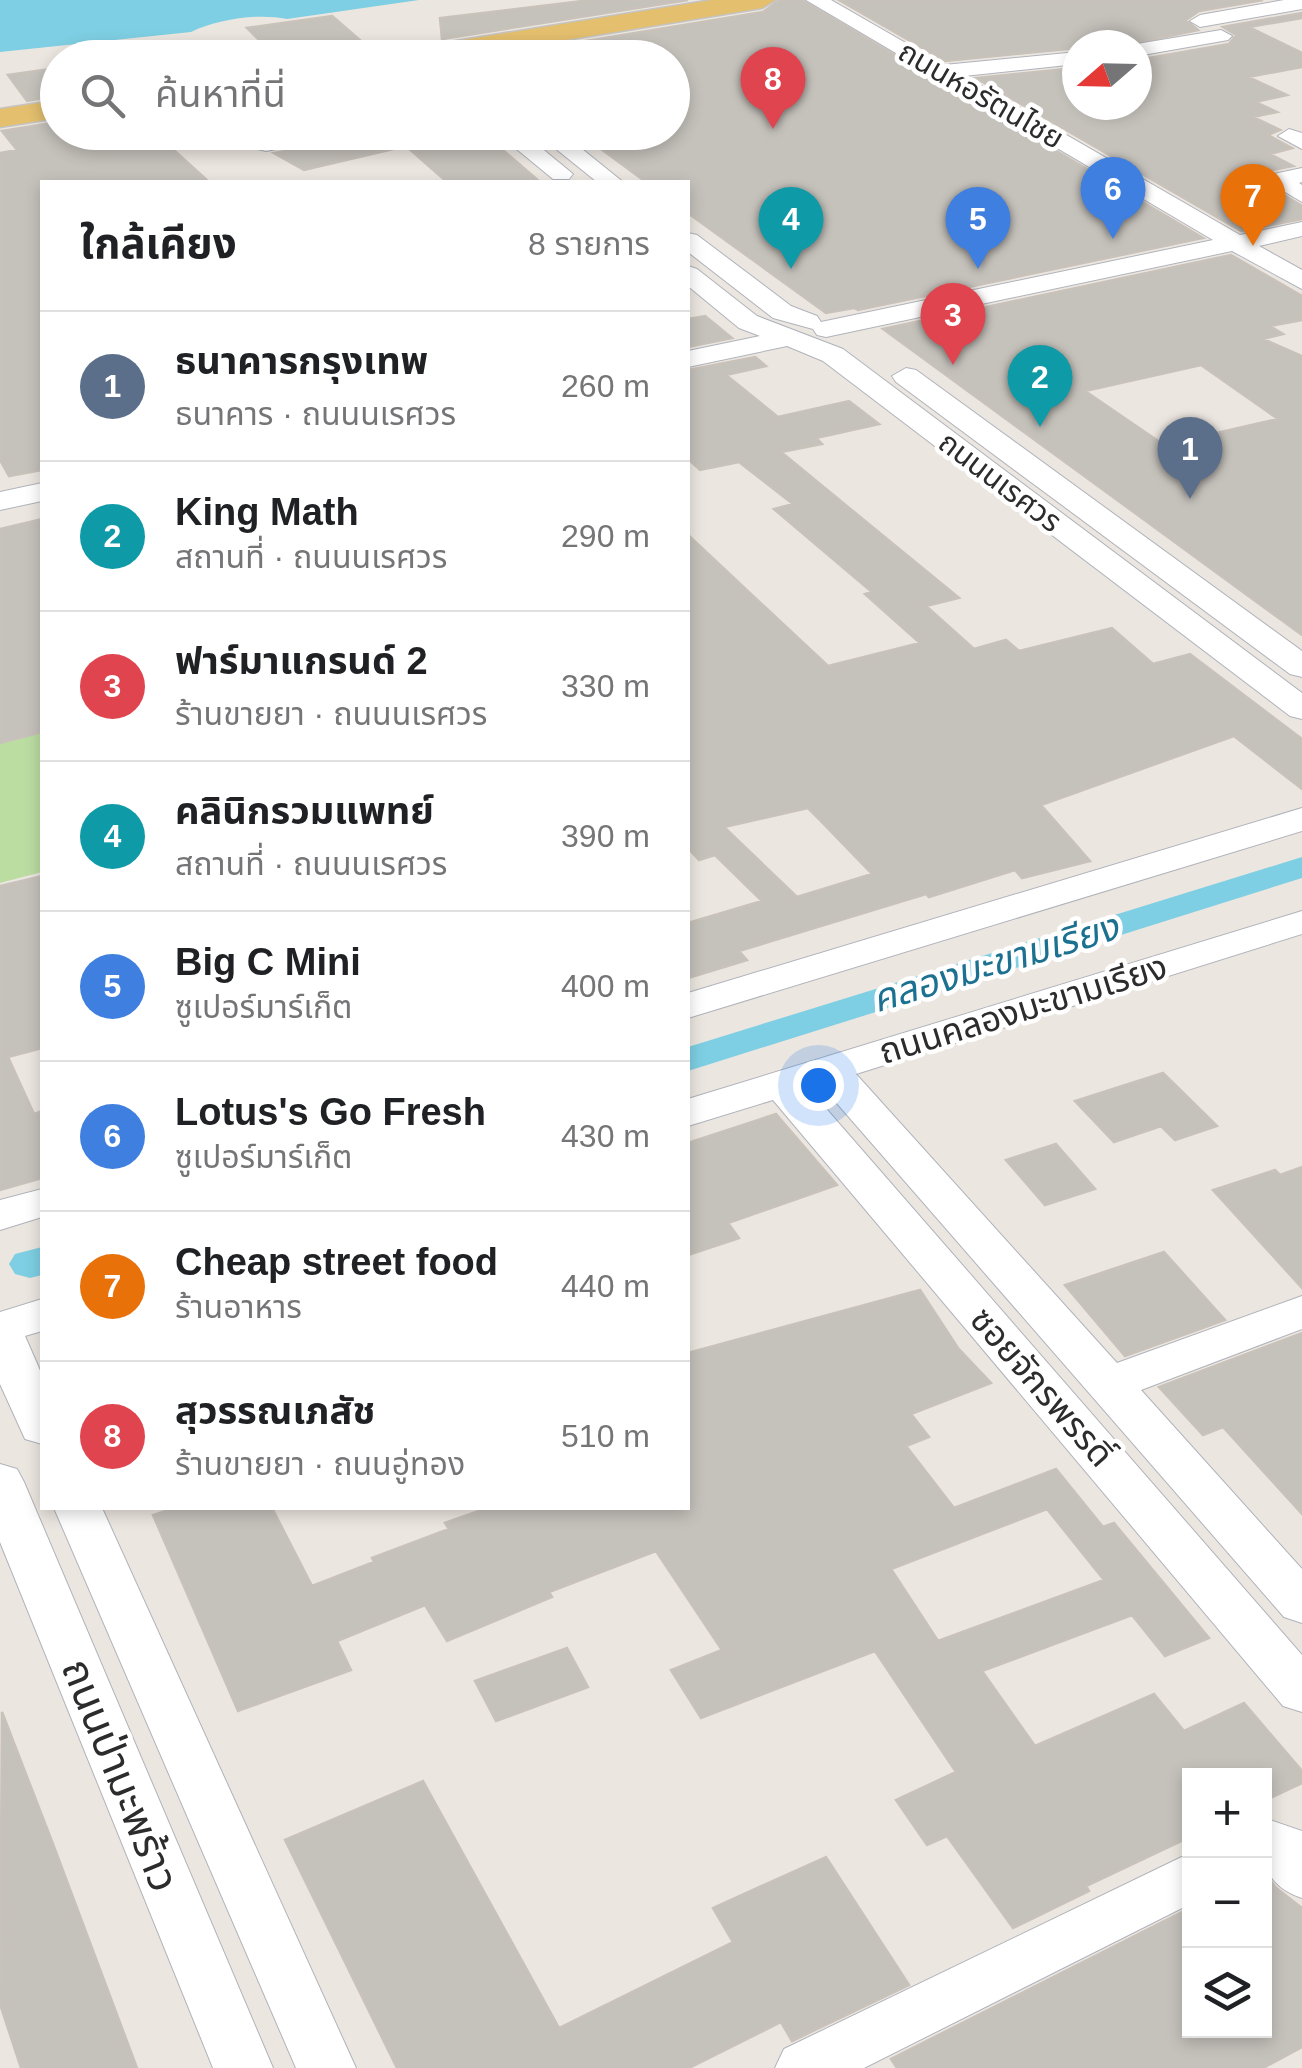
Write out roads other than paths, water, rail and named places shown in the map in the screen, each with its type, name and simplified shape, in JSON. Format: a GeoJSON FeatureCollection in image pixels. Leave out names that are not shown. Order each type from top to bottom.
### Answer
{"type":"FeatureCollection","features":[{"type":"Feature","properties":{"kind":"main road"},"geometry":{"type":"LineString","coordinates":[[526,40],[762,0]]}},
{"type":"Feature","properties":{"kind":"main road"},"geometry":{"type":"LineString","coordinates":[[0,118],[40,112]]}},
{"type":"Feature","properties":{"kind":"street","name":"ถนนหอรัตนไชย"},"geometry":{"type":"LineString","coordinates":[[816,0],[1302,281]]}},
{"type":"Feature","properties":{"kind":"street"},"geometry":{"type":"LineString","coordinates":[[1152,48],[1221,36],[1220,31],[1200,21],[1295,4]]}},
{"type":"Feature","properties":{"kind":"street"},"geometry":{"type":"LineString","coordinates":[[942,72],[1062,60]]}},
{"type":"Feature","properties":{"kind":"street"},"geometry":{"type":"LineString","coordinates":[[530,150],[569,180]]}},
{"type":"Feature","properties":{"kind":"street"},"geometry":{"type":"LineString","coordinates":[[569,150],[608,180]]}},
{"type":"Feature","properties":{"kind":"street"},"geometry":{"type":"LineString","coordinates":[[1302,175],[1276,180],[1302,196]]}},
{"type":"Feature","properties":{"kind":"street"},"geometry":{"type":"LineString","coordinates":[[826,330],[1302,230]]}},
{"type":"Feature","properties":{"kind":"street","name":"ถนนนเรศวร"},"geometry":{"type":"LineString","coordinates":[[690,242],[782,312],[862,344],[1302,667]]}},
{"type":"Feature","properties":{"kind":"street","name":"ถนนนเรศวร"},"geometry":{"type":"LineString","coordinates":[[690,276],[748,322],[832,355],[1302,710]]}},
{"type":"Feature","properties":{"kind":"street"},"geometry":{"type":"LineString","coordinates":[[690,359],[789,338]]}},
{"type":"Feature","properties":{"kind":"street"},"geometry":{"type":"LineString","coordinates":[[950,444],[987,436]]}},
{"type":"Feature","properties":{"kind":"street"},"geometry":{"type":"LineString","coordinates":[[0,501],[40,492]]}},
{"type":"Feature","properties":{"kind":"street"},"geometry":{"type":"LineString","coordinates":[[690,1005],[1302,819]]}},
{"type":"Feature","properties":{"kind":"street","name":"ถนนคลองมะขามเรียง"},"geometry":{"type":"LineString","coordinates":[[690,1112],[1302,922]]}},
{"type":"Feature","properties":{"kind":"street","name":"ซอยจักรพรรดิ์"},"geometry":{"type":"LineString","coordinates":[[829,1069],[1302,1603]]}},
{"type":"Feature","properties":{"kind":"street","name":"ซอยจักรพรรดิ์"},"geometry":{"type":"LineString","coordinates":[[782,1084],[1302,1691]]}},
{"type":"Feature","properties":{"kind":"street"},"geometry":{"type":"LineString","coordinates":[[0,1216],[40,1203]]}},
{"type":"Feature","properties":{"kind":"street"},"geometry":{"type":"LineString","coordinates":[[920,1244],[969,1227]]}},
{"type":"Feature","properties":{"kind":"street"},"geometry":{"type":"LineString","coordinates":[[1109,1384],[1302,1312]]}},
{"type":"Feature","properties":{"kind":"street"},"geometry":{"type":"LineString","coordinates":[[40,1316],[0,1330],[40,1422]]}},
{"type":"Feature","properties":{"kind":"street","name":"ถนนป่ามะพร้าว"},"geometry":{"type":"LineString","coordinates":[[0,1482],[242,2068]]}},
{"type":"Feature","properties":{"kind":"street"},"geometry":{"type":"LineString","coordinates":[[1160,1524],[1214,1503]]}},
{"type":"Feature","properties":{"kind":"street","name":"ถนนป่ามะพร้าว"},"geometry":{"type":"LineString","coordinates":[[79,1510],[326,2068]]}},
{"type":"Feature","properties":{"kind":"street"},"geometry":{"type":"LineString","coordinates":[[1272,1841],[1282,1847],[1302,1874]]}},
{"type":"Feature","properties":{"kind":"street"},"geometry":{"type":"LineString","coordinates":[[805,2068],[1182,1881]]}},
{"type":"Feature","properties":{"kind":"water"},"geometry":{"type":"Polygon","coordinates":[[[0,0],[419,0],[287,19],[238,18],[191,32],[115,40],[40,40],[40,48],[0,52],[0,0]]]}},
{"type":"Feature","properties":{"kind":"waterway","name":"คลองมะขามเรียง"},"geometry":{"type":"LineString","coordinates":[[690,1058],[1302,867]]}},
{"type":"Feature","properties":{"kind":"waterway","name":"คลองมะขามเรียง"},"geometry":{"type":"LineString","coordinates":[[30,1264],[40,1262]]}},
{"type":"Feature","properties":{"kind":"place","name":"สุวรรณเภสัช"},"geometry":{"type":"Point","coordinates":[773,129]}},
{"type":"Feature","properties":{"kind":"place","name":"Lotus's Go Fresh"},"geometry":{"type":"Point","coordinates":[1113,239]}},
{"type":"Feature","properties":{"kind":"place","name":"Cheap street food"},"geometry":{"type":"Point","coordinates":[1253,246]}},
{"type":"Feature","properties":{"kind":"place","name":"คลินิกรวมแพทย์"},"geometry":{"type":"Point","coordinates":[791,269]}},
{"type":"Feature","properties":{"kind":"place","name":"Big C Mini"},"geometry":{"type":"Point","coordinates":[978,269]}},
{"type":"Feature","properties":{"kind":"place","name":"ฟาร์มาแกรนด์ 2"},"geometry":{"type":"Point","coordinates":[953,365]}},
{"type":"Feature","properties":{"kind":"place","name":"King Math"},"geometry":{"type":"Point","coordinates":[1040,427]}},
{"type":"Feature","properties":{"kind":"place","name":"ธนาคารกรุงเทพ"},"geometry":{"type":"Point","coordinates":[1190,499]}}]}
